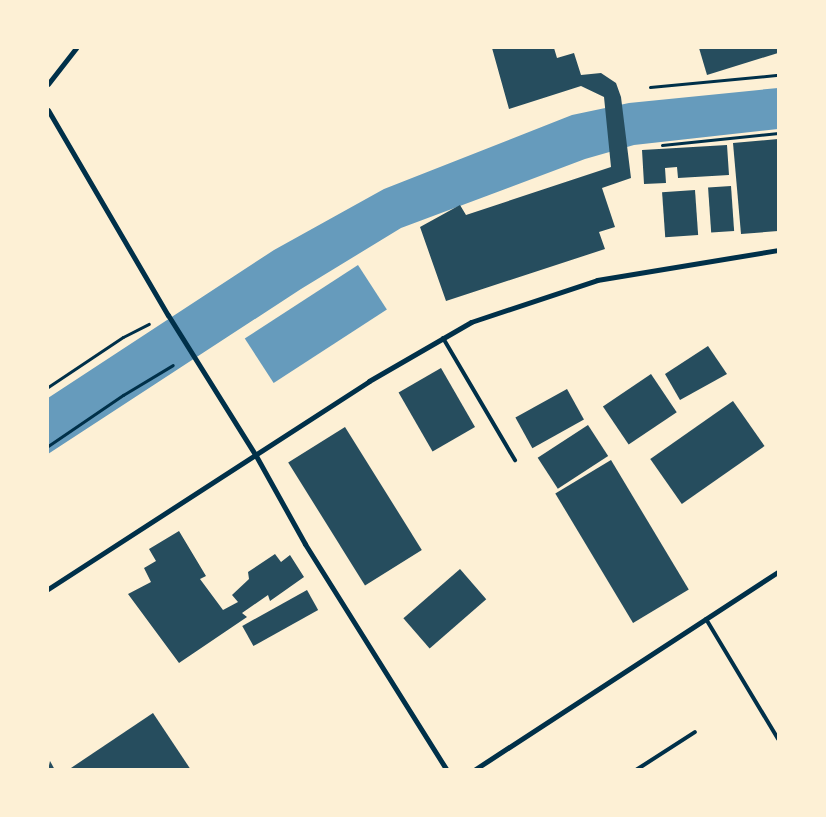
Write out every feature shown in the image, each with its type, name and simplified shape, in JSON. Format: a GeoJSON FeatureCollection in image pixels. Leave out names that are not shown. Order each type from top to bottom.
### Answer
{"type":"FeatureCollection","features":[{"type":"Feature","properties":{"kind":"street"},"geometry":{"type":"LineString","coordinates":[[48,84],[76,48]]}},
{"type":"Feature","properties":{"kind":"street"},"geometry":{"type":"LineString","coordinates":[[48,110],[168,315],[255,454],[304,544],[447,770]]}},
{"type":"Feature","properties":{"kind":"street"},"geometry":{"type":"LineString","coordinates":[[48,589],[369,381],[471,322],[597,280],[778,250]]}},
{"type":"Feature","properties":{"kind":"street"},"geometry":{"type":"LineString","coordinates":[[474,770],[778,572]]}},
{"type":"Feature","properties":{"kind":"lane"},"geometry":{"type":"LineString","coordinates":[[443,338],[516,460]]}},
{"type":"Feature","properties":{"kind":"lane"},"geometry":{"type":"LineString","coordinates":[[706,619],[778,739]]}},
{"type":"Feature","properties":{"kind":"lane"},"geometry":{"type":"LineString","coordinates":[[636,770],[695,732]]}},
{"type":"Feature","properties":{"kind":"path"},"geometry":{"type":"LineString","coordinates":[[650,87],[778,75]]}},
{"type":"Feature","properties":{"kind":"path"},"geometry":{"type":"LineString","coordinates":[[662,146],[778,133]]}},
{"type":"Feature","properties":{"kind":"path"},"geometry":{"type":"LineString","coordinates":[[48,387],[123,337],[168,315]]}},
{"type":"Feature","properties":{"kind":"path"},"geometry":{"type":"LineString","coordinates":[[48,446],[123,395],[192,352]]}},
{"type":"Feature","properties":{"kind":"water"},"geometry":{"type":"Polygon","coordinates":[[[778,88],[778,129],[634,145],[585,159],[401,228],[301,289],[48,454],[48,398],[274,250],[384,189],[572,115],[629,103],[778,88]]]}},
{"type":"Feature","properties":{"kind":"water"},"geometry":{"type":"Polygon","coordinates":[[[358,265],[387,309],[274,383],[245,339],[358,265]]]}},
{"type":"Feature","properties":{"kind":"building"},"geometry":{"type":"Polygon","coordinates":[[[492,48],[554,48],[557,58],[574,53],[581,75],[601,73],[616,83],[621,97],[631,178],[602,188],[615,227],[599,232],[605,249],[446,301],[420,227],[460,205],[466,215],[611,167],[604,97],[581,86],[509,109],[492,48]]]}},
{"type":"Feature","properties":{"kind":"building"},"geometry":{"type":"Polygon","coordinates":[[[699,48],[778,48],[778,53],[707,75],[699,48]]]}},
{"type":"Feature","properties":{"kind":"building"},"geometry":{"type":"Polygon","coordinates":[[[778,139],[778,231],[741,234],[733,143],[778,139]]]}},
{"type":"Feature","properties":{"kind":"building"},"geometry":{"type":"Polygon","coordinates":[[[727,145],[729,175],[678,178],[677,167],[665,168],[666,183],[644,184],[642,150],[727,145]]]}},
{"type":"Feature","properties":{"kind":"building"},"geometry":{"type":"Polygon","coordinates":[[[731,186],[734,231],[711,232],[708,188],[731,186]]]}},
{"type":"Feature","properties":{"kind":"building"},"geometry":{"type":"Polygon","coordinates":[[[695,190],[698,235],[665,237],[662,192],[695,190]]]}},
{"type":"Feature","properties":{"kind":"building"},"geometry":{"type":"Polygon","coordinates":[[[708,346],[727,374],[680,400],[665,374],[708,346]]]}},
{"type":"Feature","properties":{"kind":"building"},"geometry":{"type":"Polygon","coordinates":[[[441,368],[475,427],[433,451],[399,392],[441,368]]]}},
{"type":"Feature","properties":{"kind":"building"},"geometry":{"type":"Polygon","coordinates":[[[651,374],[677,412],[629,445],[603,406],[651,374]]]}},
{"type":"Feature","properties":{"kind":"building"},"geometry":{"type":"Polygon","coordinates":[[[567,389],[584,420],[532,448],[515,418],[567,389]]]}},
{"type":"Feature","properties":{"kind":"building"},"geometry":{"type":"Polygon","coordinates":[[[733,401],[765,446],[682,504],[650,459],[733,401]]]}},
{"type":"Feature","properties":{"kind":"building"},"geometry":{"type":"Polygon","coordinates":[[[588,425],[608,456],[558,489],[538,458],[588,425]]]}},
{"type":"Feature","properties":{"kind":"building"},"geometry":{"type":"Polygon","coordinates":[[[345,427],[422,550],[365,585],[288,463],[345,427]]]}},
{"type":"Feature","properties":{"kind":"building"},"geometry":{"type":"Polygon","coordinates":[[[611,460],[689,589],[633,623],[555,493],[611,460]]]}},
{"type":"Feature","properties":{"kind":"building"},"geometry":{"type":"Polygon","coordinates":[[[179,531],[206,576],[200,579],[223,610],[238,602],[232,595],[249,579],[248,572],[275,554],[281,562],[290,555],[304,577],[270,601],[268,595],[242,613],[247,617],[179,663],[128,594],[151,582],[144,568],[156,561],[149,549],[179,531]]]}},
{"type":"Feature","properties":{"kind":"building"},"geometry":{"type":"Polygon","coordinates":[[[460,569],[486,599],[430,648],[403,618],[460,569]]]}},
{"type":"Feature","properties":{"kind":"building"},"geometry":{"type":"Polygon","coordinates":[[[307,590],[318,610],[253,646],[242,626],[307,590]]]}},
{"type":"Feature","properties":{"kind":"building"},"geometry":{"type":"Polygon","coordinates":[[[153,713],[191,770],[68,770],[153,713]]]}},
{"type":"Feature","properties":{"kind":"building"},"geometry":{"type":"Polygon","coordinates":[[[50,761],[55,770],[48,770],[50,761]]]}}]}
